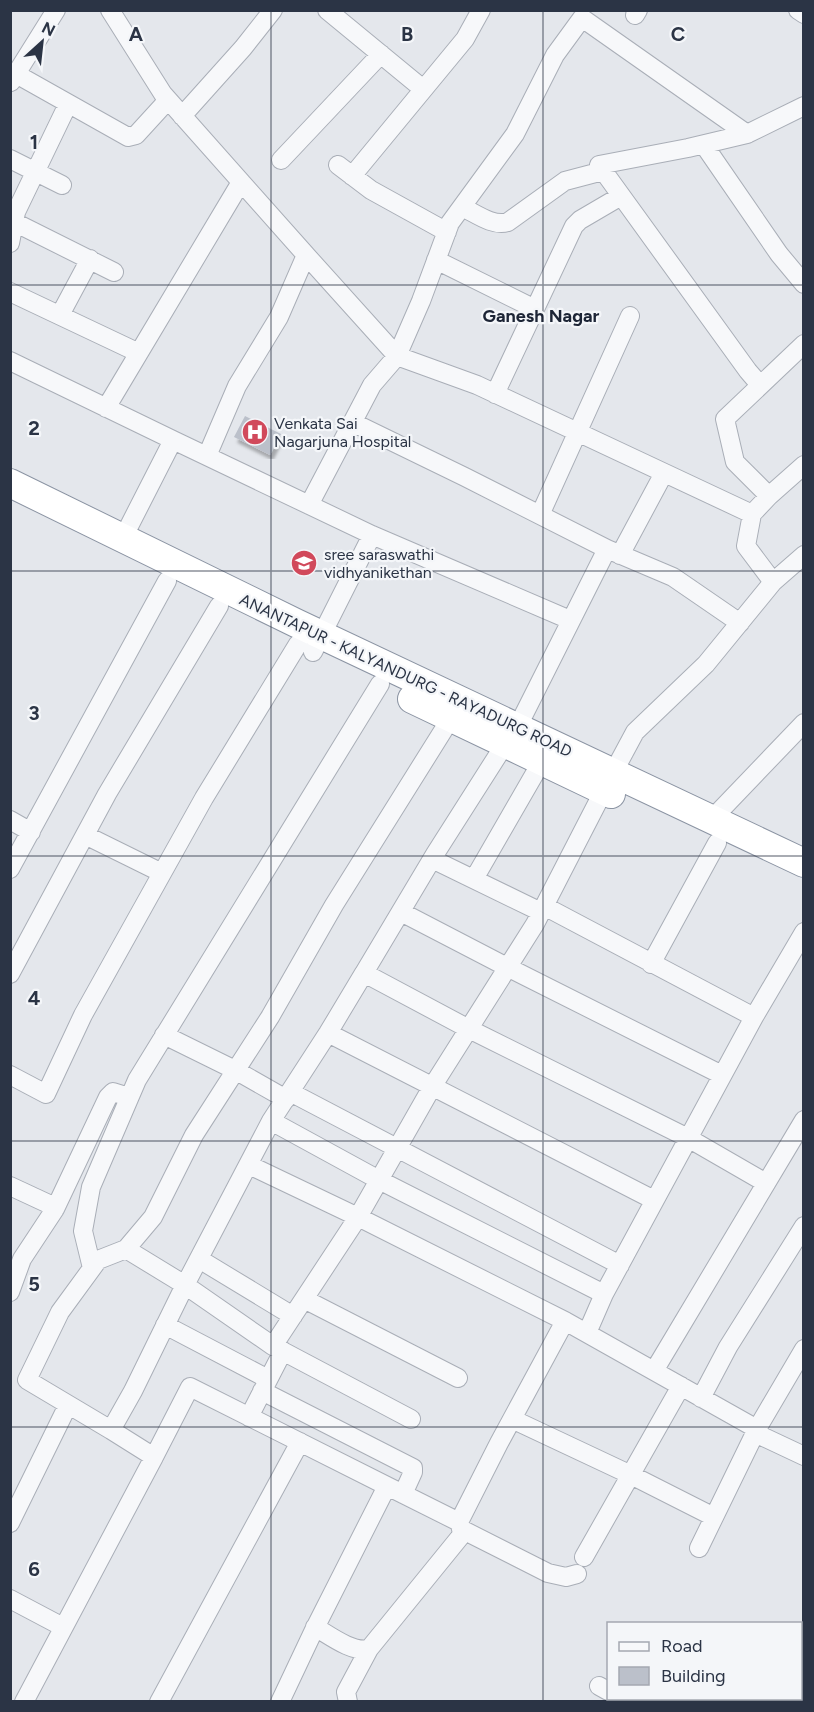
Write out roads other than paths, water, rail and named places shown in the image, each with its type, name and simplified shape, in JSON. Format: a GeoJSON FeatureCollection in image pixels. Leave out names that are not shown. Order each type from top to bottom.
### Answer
{"type":"FeatureCollection","features":[{"type":"Feature","properties":{"kind":"highway","name":"ANANTAPUR - KALYANDURG - RAYADURG ROAD"},"geometry":{"type":"LineString","coordinates":[[10,483],[179,567],[380,684],[451,718],[511,736],[542,761],[608,782]]}},
{"type":"Feature","properties":{"kind":"highway","name":"ANANTAPUR - KALYANDURG - RAYADURG ROAD"},"geometry":{"type":"LineString","coordinates":[[10,504],[219,606],[311,644],[714,831],[804,884]]}},
{"type":"Feature","properties":{"kind":"highway","name":"ANANTAPUR - KALYANDURG - RAYADURG ROAD"},"geometry":{"type":"LineString","coordinates":[[714,831],[804,862]]}},
{"type":"Feature","properties":{"kind":"street"},"geometry":{"type":"LineString","coordinates":[[56,10],[12,79],[68,104],[124,135],[132,137],[168,100]]}},
{"type":"Feature","properties":{"kind":"street"},"geometry":{"type":"LineString","coordinates":[[110,10],[163,94],[397,356],[477,385],[752,514]]}},
{"type":"Feature","properties":{"kind":"street"},"geometry":{"type":"LineString","coordinates":[[182,116],[243,48],[273,10]]}},
{"type":"Feature","properties":{"kind":"street"},"geometry":{"type":"LineString","coordinates":[[327,10],[423,89]]}},
{"type":"Feature","properties":{"kind":"street"},"geometry":{"type":"LineString","coordinates":[[447,232],[371,189],[345,170],[423,89],[465,39],[481,10]]}},
{"type":"Feature","properties":{"kind":"street"},"geometry":{"type":"LineString","coordinates":[[798,10],[804,14]]}},
{"type":"Feature","properties":{"kind":"street"},"geometry":{"type":"LineString","coordinates":[[309,505],[372,385],[397,356],[421,301],[450,223],[515,134],[576,14],[747,134]]}},
{"type":"Feature","properties":{"kind":"street"},"geometry":{"type":"LineString","coordinates":[[281,160],[381,54]]}},
{"type":"Feature","properties":{"kind":"street"},"geometry":{"type":"LineString","coordinates":[[10,243],[16,212],[68,104]]}},
{"type":"Feature","properties":{"kind":"street"},"geometry":{"type":"LineString","coordinates":[[760,385],[599,165],[704,145],[747,134],[804,106]]}},
{"type":"Feature","properties":{"kind":"street"},"geometry":{"type":"LineString","coordinates":[[704,145],[778,254],[804,284]]}},
{"type":"Feature","properties":{"kind":"street"},"geometry":{"type":"LineString","coordinates":[[10,159],[62,185]]}},
{"type":"Feature","properties":{"kind":"street"},"geometry":{"type":"LineString","coordinates":[[462,207],[492,222],[503,224],[566,181],[603,171]]}},
{"type":"Feature","properties":{"kind":"street"},"geometry":{"type":"LineString","coordinates":[[106,408],[241,182]]}},
{"type":"Feature","properties":{"kind":"street"},"geometry":{"type":"LineString","coordinates":[[495,394],[574,226],[621,195]]}},
{"type":"Feature","properties":{"kind":"street"},"geometry":{"type":"LineString","coordinates":[[14,222],[114,272]]}},
{"type":"Feature","properties":{"kind":"street"},"geometry":{"type":"LineString","coordinates":[[207,456],[237,386],[279,317],[306,255]]}},
{"type":"Feature","properties":{"kind":"street"},"geometry":{"type":"LineString","coordinates":[[60,315],[90,259]]}},
{"type":"Feature","properties":{"kind":"street"},"geometry":{"type":"LineString","coordinates":[[436,260],[535,309]]}},
{"type":"Feature","properties":{"kind":"street"},"geometry":{"type":"LineString","coordinates":[[10,292],[139,353]]}},
{"type":"Feature","properties":{"kind":"street"},"geometry":{"type":"LineString","coordinates":[[540,515],[630,316]]}},
{"type":"Feature","properties":{"kind":"street"},"geometry":{"type":"LineString","coordinates":[[769,496],[735,462],[725,419],[804,344]]}},
{"type":"Feature","properties":{"kind":"street"},"geometry":{"type":"LineString","coordinates":[[10,361],[372,535],[570,620]]}},
{"type":"Feature","properties":{"kind":"street"},"geometry":{"type":"LineString","coordinates":[[352,423],[614,552],[673,577],[740,623]]}},
{"type":"Feature","properties":{"kind":"street"},"geometry":{"type":"LineString","coordinates":[[123,538],[173,440]]}},
{"type":"Feature","properties":{"kind":"street"},"geometry":{"type":"LineString","coordinates":[[773,582],[746,546],[752,514],[804,465]]}},
{"type":"Feature","properties":{"kind":"street"},"geometry":{"type":"LineString","coordinates":[[111,1430],[271,1121],[328,1033],[432,859],[511,736],[570,620],[664,473]]}},
{"type":"Feature","properties":{"kind":"street"},"geometry":{"type":"LineString","coordinates":[[10,1075],[46,1094],[83,1015],[204,798],[311,644],[372,535]]}},
{"type":"Feature","properties":{"kind":"street"},"geometry":{"type":"LineString","coordinates":[[249,1417],[265,1385],[293,1316],[357,1217],[432,1087],[542,909],[635,732],[706,664],[773,582],[804,555]]}},
{"type":"Feature","properties":{"kind":"street"},"geometry":{"type":"LineString","coordinates":[[10,869],[167,581]]}},
{"type":"Feature","properties":{"kind":"street"},"geometry":{"type":"LineString","coordinates":[[10,974],[113,784],[219,606]]}},
{"type":"Feature","properties":{"kind":"street"},"geometry":{"type":"LineString","coordinates":[[92,1268],[83,1230],[91,1187],[137,1080],[380,684]]}},
{"type":"Feature","properties":{"kind":"street"},"geometry":{"type":"LineString","coordinates":[[154,1457],[19,1376],[60,1312],[98,1260],[126,1249],[153,1217],[194,1135],[270,1017],[334,905],[451,718]]}},
{"type":"Feature","properties":{"kind":"street"},"geometry":{"type":"LineString","coordinates":[[651,963],[714,831],[804,723]]}},
{"type":"Feature","properties":{"kind":"street"},"geometry":{"type":"LineString","coordinates":[[474,879],[542,761]]}},
{"type":"Feature","properties":{"kind":"street"},"geometry":{"type":"LineString","coordinates":[[10,820],[31,831]]}},
{"type":"Feature","properties":{"kind":"street"},"geometry":{"type":"LineString","coordinates":[[85,835],[162,873]]}},
{"type":"Feature","properties":{"kind":"street"},"geometry":{"type":"LineString","coordinates":[[432,859],[542,909],[754,1017]]}},
{"type":"Feature","properties":{"kind":"street"},"geometry":{"type":"LineString","coordinates":[[401,912],[507,968],[722,1075]]}},
{"type":"Feature","properties":{"kind":"street"},"geometry":{"type":"LineString","coordinates":[[587,1333],[604,1294],[654,1200],[754,1017],[804,932]]}},
{"type":"Feature","properties":{"kind":"street"},"geometry":{"type":"LineString","coordinates":[[364,973],[469,1029],[688,1138],[766,1183]]}},
{"type":"Feature","properties":{"kind":"street"},"geometry":{"type":"LineString","coordinates":[[328,1033],[654,1200]]}},
{"type":"Feature","properties":{"kind":"street"},"geometry":{"type":"LineString","coordinates":[[164,1035],[397,1147],[620,1265]]}},
{"type":"Feature","properties":{"kind":"street"},"geometry":{"type":"LineString","coordinates":[[10,1292],[22,1259],[55,1209],[108,1097],[113,1092],[129,1097]]}},
{"type":"Feature","properties":{"kind":"street"},"geometry":{"type":"LineString","coordinates":[[654,1371],[804,1120]]}},
{"type":"Feature","properties":{"kind":"street"},"geometry":{"type":"LineString","coordinates":[[271,1121],[379,1180],[604,1294]]}},
{"type":"Feature","properties":{"kind":"street"},"geometry":{"type":"LineString","coordinates":[[249,1165],[565,1321],[756,1431],[804,1456]]}},
{"type":"Feature","properties":{"kind":"street"},"geometry":{"type":"LineString","coordinates":[[10,1186],[55,1209]]}},
{"type":"Feature","properties":{"kind":"street"},"geometry":{"type":"LineString","coordinates":[[701,1398],[728,1347],[804,1226]]}},
{"type":"Feature","properties":{"kind":"street"},"geometry":{"type":"LineString","coordinates":[[126,1249],[278,1349],[411,1419]]}},
{"type":"Feature","properties":{"kind":"street"},"geometry":{"type":"LineString","coordinates":[[199,1258],[293,1316]]}},
{"type":"Feature","properties":{"kind":"street"},"geometry":{"type":"LineString","coordinates":[[304,1299],[458,1378]]}},
{"type":"Feature","properties":{"kind":"street"},"geometry":{"type":"LineString","coordinates":[[348,1701],[346,1692],[369,1649],[460,1537],[460,1525],[512,1419],[565,1321]]}},
{"type":"Feature","properties":{"kind":"street"},"geometry":{"type":"LineString","coordinates":[[165,1325],[265,1385],[414,1469],[395,1490],[315,1628],[280,1701]]}},
{"type":"Feature","properties":{"kind":"street"},"geometry":{"type":"LineString","coordinates":[[699,1548],[756,1431],[804,1349]]}},
{"type":"Feature","properties":{"kind":"street"},"geometry":{"type":"LineString","coordinates":[[24,1701],[190,1388],[395,1490],[548,1574],[566,1577],[581,1565],[681,1386]]}},
{"type":"Feature","properties":{"kind":"street"},"geometry":{"type":"LineString","coordinates":[[10,1523],[15,1503],[68,1404]]}},
{"type":"Feature","properties":{"kind":"street"},"geometry":{"type":"LineString","coordinates":[[512,1419],[714,1517]]}},
{"type":"Feature","properties":{"kind":"street"},"geometry":{"type":"LineString","coordinates":[[159,1701],[300,1442]]}},
{"type":"Feature","properties":{"kind":"street"},"geometry":{"type":"LineString","coordinates":[[10,1599],[63,1627]]}},
{"type":"Feature","properties":{"kind":"street"},"geometry":{"type":"LineString","coordinates":[[315,1628],[352,1648],[361,1651],[369,1649]]}},
{"type":"Feature","properties":{"kind":"place","name":"Venkata Sai Nagarjuna Hospital"},"geometry":{"type":"Point","coordinates":[255,432]}},
{"type":"Feature","properties":{"kind":"place","name":"sree saraswathi vidhyanikethan"},"geometry":{"type":"Point","coordinates":[304,563]}},
{"type":"Feature","properties":{"kind":"district","name":"Ganesh Nagar"},"geometry":{"type":"Point","coordinates":[541,316]}}]}
